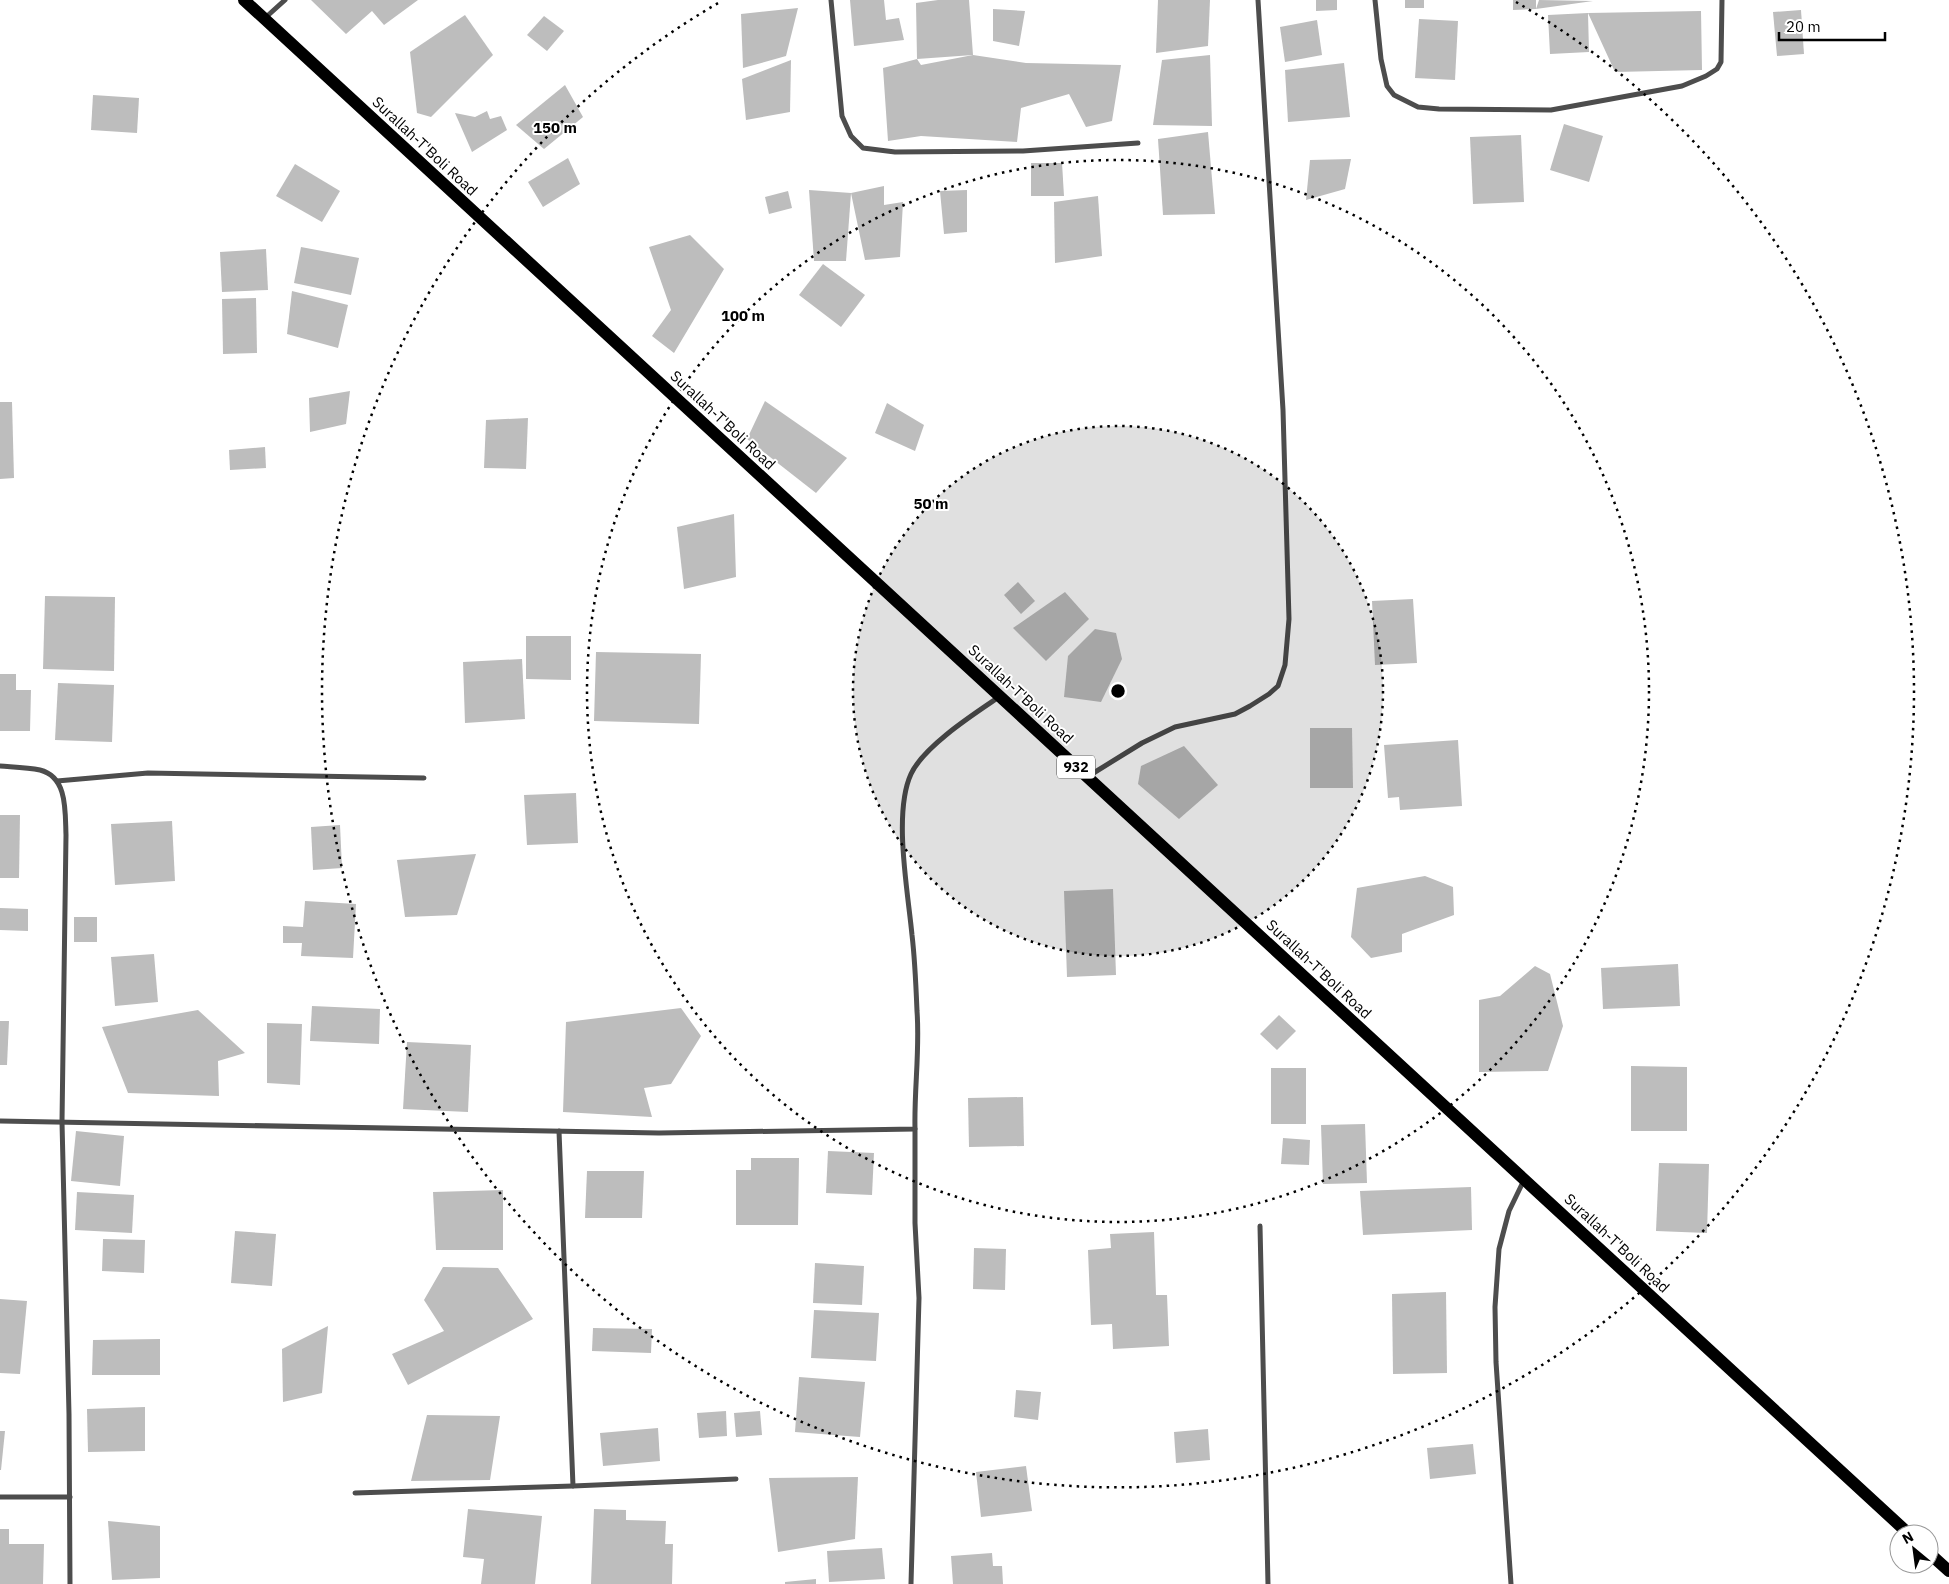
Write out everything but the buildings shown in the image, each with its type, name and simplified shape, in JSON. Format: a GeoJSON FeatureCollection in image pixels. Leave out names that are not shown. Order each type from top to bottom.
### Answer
{"type":"FeatureCollection","features":[{"type":"Feature","properties":{"kind":"main road","name":"Surallah-T'Boli Road"},"geometry":{"type":"LineString","coordinates":[[244,0],[1898,1524]]}},
{"type":"Feature","properties":{"kind":"main road"},"geometry":{"type":"LineString","coordinates":[[1939,1562],[1949,1571]]}},
{"type":"Feature","properties":{"kind":"street"},"geometry":{"type":"LineString","coordinates":[[263,19],[284,0]]}},
{"type":"Feature","properties":{"kind":"street"},"geometry":{"type":"LineString","coordinates":[[831,0],[842,116],[851,136],[863,148],[895,152],[1022,151],[1138,143]]}},
{"type":"Feature","properties":{"kind":"street"},"geometry":{"type":"LineString","coordinates":[[1087,777],[1142,743],[1175,727],[1234,714],[1250,706],[1278,686],[1285,665],[1289,619],[1283,410],[1258,0]]}},
{"type":"Feature","properties":{"kind":"street"},"geometry":{"type":"LineString","coordinates":[[1375,0],[1381,59],[1388,86],[1394,94],[1418,107],[1439,109],[1551,110],[1682,86],[1717,69],[1720,62],[1722,0]]}},
{"type":"Feature","properties":{"kind":"street"},"geometry":{"type":"LineString","coordinates":[[911,1584],[919,1298],[915,1223],[914,1102],[918,1014],[902,825],[904,800],[911,773],[926,753],[999,696]]}},
{"type":"Feature","properties":{"kind":"street"},"geometry":{"type":"LineString","coordinates":[[0,766],[41,770],[57,781],[64,798],[66,835],[62,1122],[70,1497],[70,1584]]}},
{"type":"Feature","properties":{"kind":"street"},"geometry":{"type":"LineString","coordinates":[[57,781],[148,773],[424,778]]}},
{"type":"Feature","properties":{"kind":"street"},"geometry":{"type":"LineString","coordinates":[[0,1120],[659,1133],[915,1129]]}},
{"type":"Feature","properties":{"kind":"street"},"geometry":{"type":"LineString","coordinates":[[559,1131],[573,1486]]}},
{"type":"Feature","properties":{"kind":"street"},"geometry":{"type":"LineString","coordinates":[[1511,1584],[1496,1362],[1495,1306],[1499,1249],[1509,1210],[1524,1180]]}},
{"type":"Feature","properties":{"kind":"street"},"geometry":{"type":"LineString","coordinates":[[1260,1226],[1268,1584]]}},
{"type":"Feature","properties":{"kind":"street"},"geometry":{"type":"LineString","coordinates":[[355,1493],[736,1479]]}},
{"type":"Feature","properties":{"kind":"street"},"geometry":{"type":"LineString","coordinates":[[0,1497],[70,1497]]}}]}
